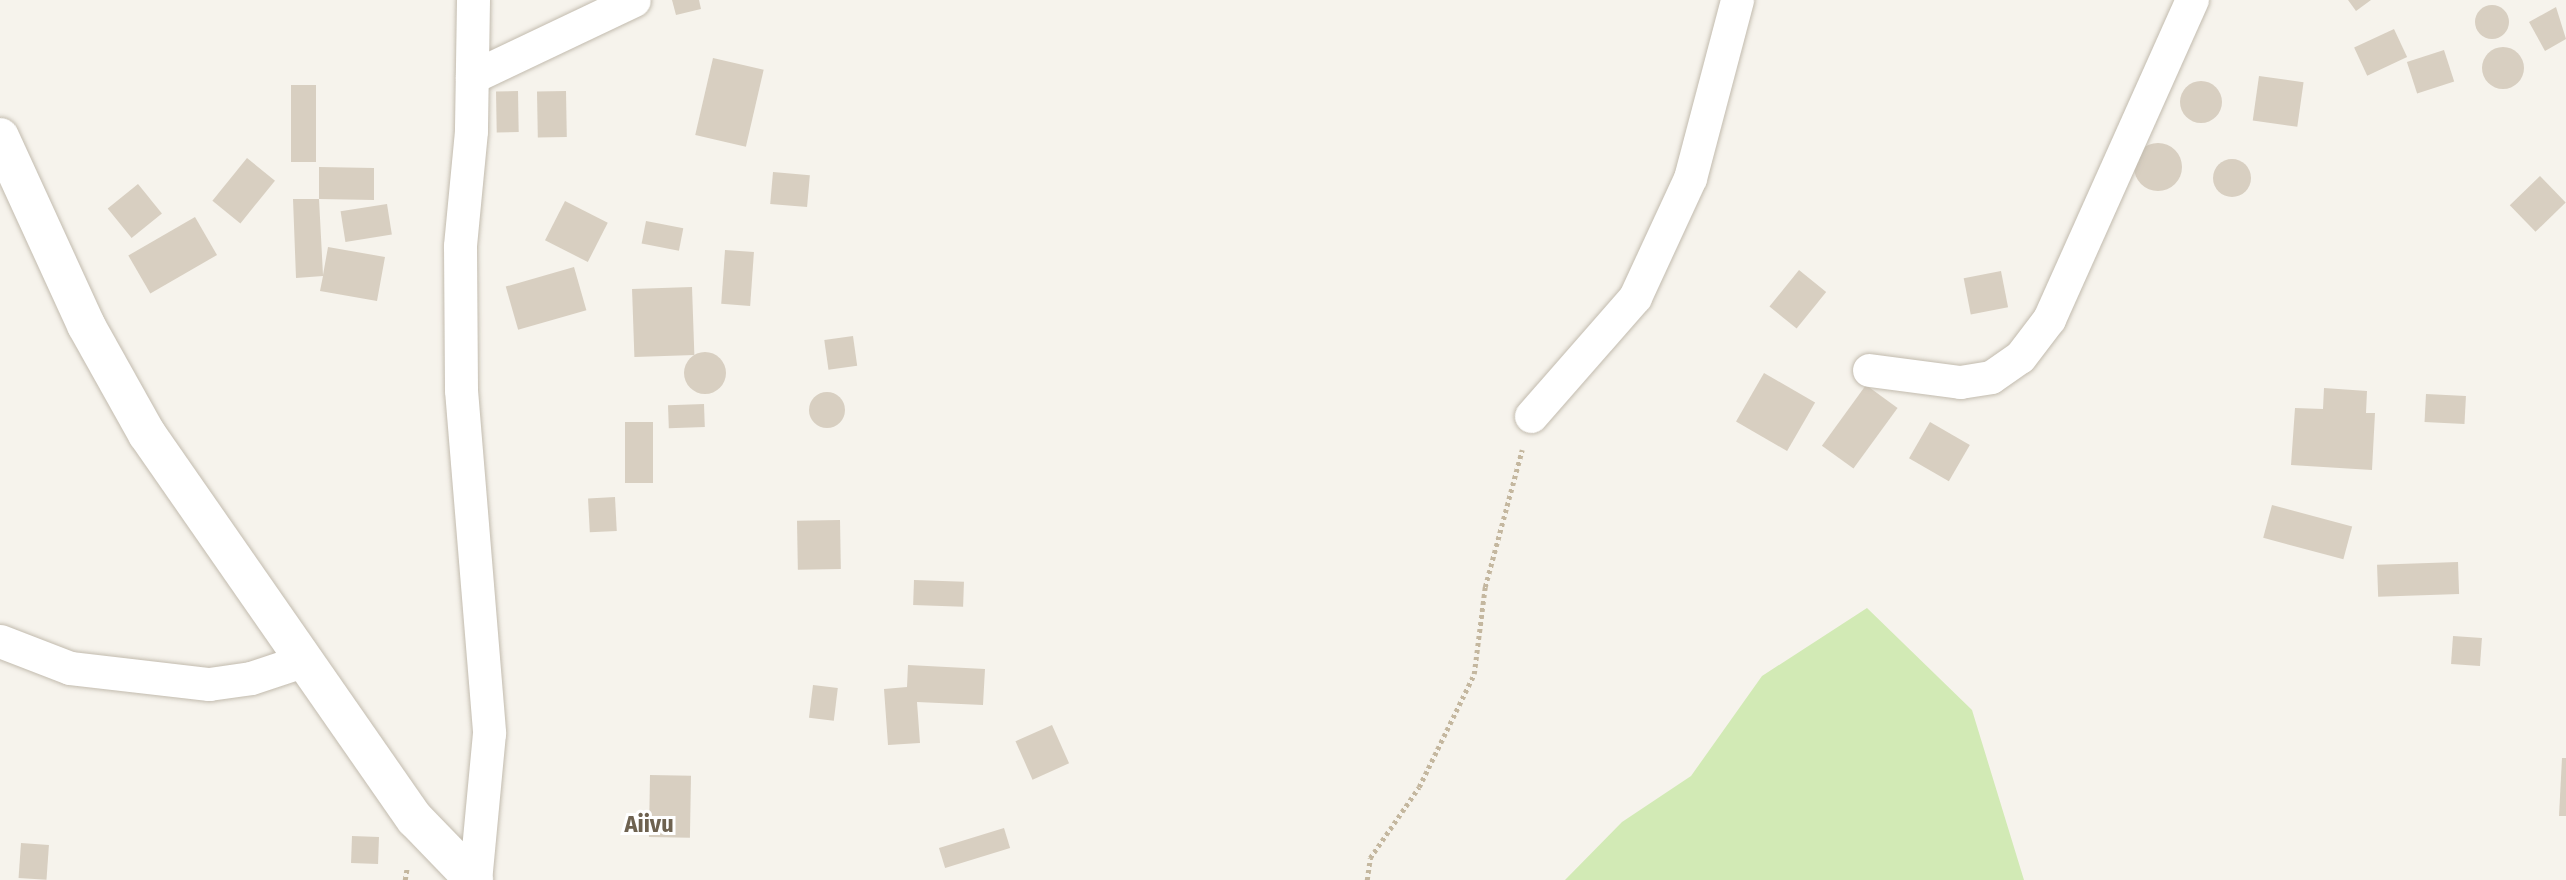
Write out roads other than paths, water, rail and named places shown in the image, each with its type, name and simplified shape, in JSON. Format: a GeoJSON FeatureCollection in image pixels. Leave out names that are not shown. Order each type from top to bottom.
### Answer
{"type":"FeatureCollection","features":[{"type":"Feature","properties":{"kind":"street"},"geometry":{"type":"LineString","coordinates":[[473,0],[472,76],[460,246],[461,390],[489,733],[474,880]]}},
{"type":"Feature","properties":{"kind":"street"},"geometry":{"type":"LineString","coordinates":[[472,76],[634,0]]}},
{"type":"Feature","properties":{"kind":"street"},"geometry":{"type":"LineString","coordinates":[[1531,416],[1635,297],[1690,178],[1737,0]]}},
{"type":"Feature","properties":{"kind":"street"},"geometry":{"type":"LineString","coordinates":[[1869,370],[1960,382],[1991,377],[2020,357],[2049,319],[2192,0]]}},
{"type":"Feature","properties":{"kind":"street"},"geometry":{"type":"LineString","coordinates":[[0,137],[86,325],[147,434],[415,819],[474,880]]}},
{"type":"Feature","properties":{"kind":"street"},"geometry":{"type":"LineString","coordinates":[[0,640],[70,668],[209,684],[251,678],[305,660]]}},
{"type":"Feature","properties":{"kind":"district","name":"Aiivu"},"geometry":{"type":"Point","coordinates":[649,825]}}]}
